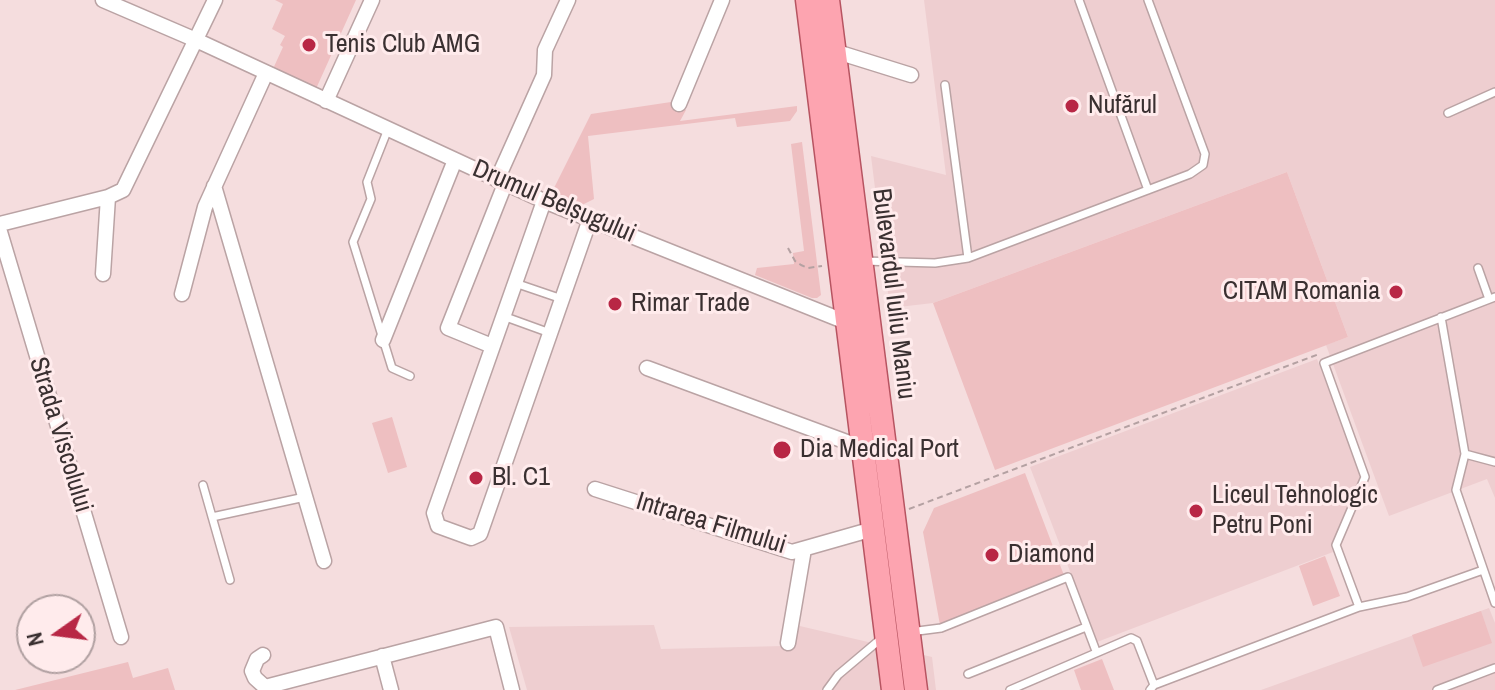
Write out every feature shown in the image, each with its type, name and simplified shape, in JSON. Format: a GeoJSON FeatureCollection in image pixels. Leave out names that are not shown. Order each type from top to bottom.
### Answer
{"type":"FeatureCollection","features":[{"type":"Feature","properties":{"kind":"main road","name":"Bulevardul Iuliu Maniu"},"geometry":{"type":"LineString","coordinates":[[807,0],[846,263],[893,515],[897,633],[889,676]]}},
{"type":"Feature","properties":{"kind":"main road","name":"Bulevardul Iuliu Maniu"},"geometry":{"type":"LineString","coordinates":[[828,0],[834,51],[846,263],[846,322],[873,529],[897,633],[916,690]]}},
{"type":"Feature","properties":{"kind":"street","name":"Drumul Belșugului"},"geometry":{"type":"LineString","coordinates":[[103,0],[121,4],[544,201],[846,322]]}},
{"type":"Feature","properties":{"kind":"street"},"geometry":{"type":"LineString","coordinates":[[0,224],[120,193],[215,0]]}},
{"type":"Feature","properties":{"kind":"street"},"geometry":{"type":"LineString","coordinates":[[326,101],[372,0]]}},
{"type":"Feature","properties":{"kind":"street"},"geometry":{"type":"LineString","coordinates":[[492,346],[448,328],[544,75],[545,50],[568,0]]}},
{"type":"Feature","properties":{"kind":"street"},"geometry":{"type":"LineString","coordinates":[[679,104],[722,0]]}},
{"type":"Feature","properties":{"kind":"street"},"geometry":{"type":"LineString","coordinates":[[834,51],[911,75]]}},
{"type":"Feature","properties":{"kind":"street"},"geometry":{"type":"LineString","coordinates":[[182,294],[205,207],[266,73]]}},
{"type":"Feature","properties":{"kind":"street"},"geometry":{"type":"LineString","coordinates":[[383,340],[455,160]]}},
{"type":"Feature","properties":{"kind":"street"},"geometry":{"type":"LineString","coordinates":[[214,186],[324,561]]}},
{"type":"Feature","properties":{"kind":"street"},"geometry":{"type":"LineString","coordinates":[[103,274],[108,197]]}},
{"type":"Feature","properties":{"kind":"street"},"geometry":{"type":"LineString","coordinates":[[544,201],[434,513],[438,526],[471,538],[480,534],[590,219]]}},
{"type":"Feature","properties":{"kind":"street","name":"Strada Viscolului"},"geometry":{"type":"LineString","coordinates":[[0,232],[121,637]]}},
{"type":"Feature","properties":{"kind":"street"},"geometry":{"type":"LineString","coordinates":[[647,368],[863,448]]}},
{"type":"Feature","properties":{"kind":"street","name":"Intrarea Filmului"},"geometry":{"type":"LineString","coordinates":[[595,489],[792,552],[873,529]]}},
{"type":"Feature","properties":{"kind":"street"},"geometry":{"type":"LineString","coordinates":[[788,643],[804,549]]}},
{"type":"Feature","properties":{"kind":"street"},"geometry":{"type":"LineString","coordinates":[[263,655],[257,659],[252,671],[265,688],[496,627],[512,690]]}},
{"type":"Feature","properties":{"kind":"street"},"geometry":{"type":"LineString","coordinates":[[382,656],[391,690]]}},
{"type":"Feature","properties":{"kind":"lane"},"geometry":{"type":"LineString","coordinates":[[1079,0],[1148,190]]}},
{"type":"Feature","properties":{"kind":"lane"},"geometry":{"type":"LineString","coordinates":[[846,263],[935,263],[968,258],[1190,174],[1203,165],[1205,154],[1148,0]]}},
{"type":"Feature","properties":{"kind":"lane"},"geometry":{"type":"LineString","coordinates":[[945,85],[968,258]]}},
{"type":"Feature","properties":{"kind":"lane"},"geometry":{"type":"LineString","coordinates":[[1448,113],[1495,92]]}},
{"type":"Feature","properties":{"kind":"lane"},"geometry":{"type":"LineString","coordinates":[[388,129],[367,182],[371,199],[353,242],[392,368],[410,376]]}},
{"type":"Feature","properties":{"kind":"lane"},"geometry":{"type":"LineString","coordinates":[[1359,607],[1336,545],[1365,477],[1324,363],[1492,298],[1478,268]]}},
{"type":"Feature","properties":{"kind":"lane"},"geometry":{"type":"LineString","coordinates":[[515,283],[562,299]]}},
{"type":"Feature","properties":{"kind":"lane"},"geometry":{"type":"LineString","coordinates":[[503,316],[550,333]]}},
{"type":"Feature","properties":{"kind":"lane"},"geometry":{"type":"LineString","coordinates":[[1441,317],[1465,454],[1456,490],[1495,603]]}},
{"type":"Feature","properties":{"kind":"lane"},"geometry":{"type":"LineString","coordinates":[[1465,454],[1495,462]]}},
{"type":"Feature","properties":{"kind":"lane"},"geometry":{"type":"LineString","coordinates":[[203,485],[230,580]]}},
{"type":"Feature","properties":{"kind":"lane"},"geometry":{"type":"LineString","coordinates":[[212,517],[305,497]]}},
{"type":"Feature","properties":{"kind":"lane"},"geometry":{"type":"LineString","coordinates":[[1010,690],[1088,658],[1096,651],[1135,639],[1152,687],[1359,607],[1407,597],[1483,570]]}},
{"type":"Feature","properties":{"kind":"lane"},"geometry":{"type":"LineString","coordinates":[[827,690],[848,665],[897,633],[941,628],[1068,577],[1096,651]]}},
{"type":"Feature","properties":{"kind":"lane"},"geometry":{"type":"LineString","coordinates":[[968,674],[1086,627]]}},
{"type":"Feature","properties":{"kind":"lane"},"geometry":{"type":"LineString","coordinates":[[1437,690],[1495,668]]}},
{"type":"Feature","properties":{"kind":"path"},"geometry":{"type":"LineString","coordinates":[[788,248],[795,261],[804,267],[846,263]]}},
{"type":"Feature","properties":{"kind":"path"},"geometry":{"type":"LineString","coordinates":[[893,515],[1320,353],[1324,363]]}},
{"type":"Feature","properties":{"kind":"shaded area","name":"Tenis Club AMG"},"geometry":{"type":"Polygon","coordinates":[[[275,0],[356,0],[315,91],[272,71],[285,36],[272,29],[283,4],[275,0]]]}},
{"type":"Feature","properties":{"kind":"shaded area"},"geometry":{"type":"Polygon","coordinates":[[[924,0],[1495,0],[1495,498],[1487,479],[1389,516],[1326,345],[1348,337],[1287,172],[933,303],[890,308],[871,156],[946,175],[924,0]]]}},
{"type":"Feature","properties":{"kind":"shaded area"},"geometry":{"type":"Polygon","coordinates":[[[671,102],[686,110],[680,121],[797,106],[797,111],[790,121],[737,127],[735,118],[588,136],[594,199],[582,205],[552,192],[591,114],[671,102]]]}},
{"type":"Feature","properties":{"kind":"shaded area"},"geometry":{"type":"Polygon","coordinates":[[[802,142],[821,295],[817,298],[755,275],[757,268],[794,264],[793,253],[804,251],[791,144],[802,142]]]}},
{"type":"Feature","properties":{"kind":"shaded area"},"geometry":{"type":"Polygon","coordinates":[[[1287,172],[1348,337],[995,470],[933,303],[1287,172]]]}},
{"type":"Feature","properties":{"kind":"shaded area","name":"Liceul Tehnologic Petru Poni"},"geometry":{"type":"Polygon","coordinates":[[[1317,359],[1361,476],[1331,546],[1333,552],[1097,642],[1030,467],[1317,359]]]}},
{"type":"Feature","properties":{"kind":"shaded area"},"geometry":{"type":"Polygon","coordinates":[[[392,417],[407,467],[388,473],[372,423],[392,417]]]}},
{"type":"Feature","properties":{"kind":"shaded area","name":"Diamond"},"geometry":{"type":"Polygon","coordinates":[[[1025,473],[1065,578],[940,625],[923,532],[934,508],[1025,473]]]}},
{"type":"Feature","properties":{"kind":"shaded area"},"geometry":{"type":"Polygon","coordinates":[[[1325,556],[1340,596],[1313,606],[1299,566],[1325,556]]]}},
{"type":"Feature","properties":{"kind":"shaded area"},"geometry":{"type":"Polygon","coordinates":[[[1489,608],[1495,623],[1495,690],[1261,690],[1489,608]]]}},
{"type":"Feature","properties":{"kind":"shaded area"},"geometry":{"type":"Polygon","coordinates":[[[1481,611],[1492,643],[1423,667],[1412,635],[1481,611]]]}},
{"type":"Feature","properties":{"kind":"shaded area"},"geometry":{"type":"Polygon","coordinates":[[[787,623],[932,657],[936,690],[527,690],[509,627],[654,625],[661,649],[783,646],[787,623]]]}},
{"type":"Feature","properties":{"kind":"shaded area"},"geometry":{"type":"Polygon","coordinates":[[[1102,659],[1114,690],[1081,690],[1074,670],[1102,659]]]}},
{"type":"Feature","properties":{"kind":"shaded area"},"geometry":{"type":"Polygon","coordinates":[[[128,662],[133,678],[168,668],[175,690],[15,690],[80,674],[96,674],[96,670],[128,662]]]}},
{"type":"Feature","properties":{"kind":"place","name":"Tenis Club AMG"},"geometry":{"type":"Point","coordinates":[309,45]}},
{"type":"Feature","properties":{"kind":"place","name":"Nufărul"},"geometry":{"type":"Point","coordinates":[1072,106]}},
{"type":"Feature","properties":{"kind":"place","name":"CITAM Romania"},"geometry":{"type":"Point","coordinates":[1396,292]}},
{"type":"Feature","properties":{"kind":"place","name":"Rimar Trade"},"geometry":{"type":"Point","coordinates":[615,304]}},
{"type":"Feature","properties":{"kind":"place","name":"Dia Medical Port"},"geometry":{"type":"Point","coordinates":[782,450]}},
{"type":"Feature","properties":{"kind":"place","name":"Bl. C1"},"geometry":{"type":"Point","coordinates":[476,478]}},
{"type":"Feature","properties":{"kind":"place","name":"Liceul Tehnologic Petru Poni"},"geometry":{"type":"Point","coordinates":[1196,511]}},
{"type":"Feature","properties":{"kind":"place","name":"Diamond"},"geometry":{"type":"Point","coordinates":[992,555]}}]}
